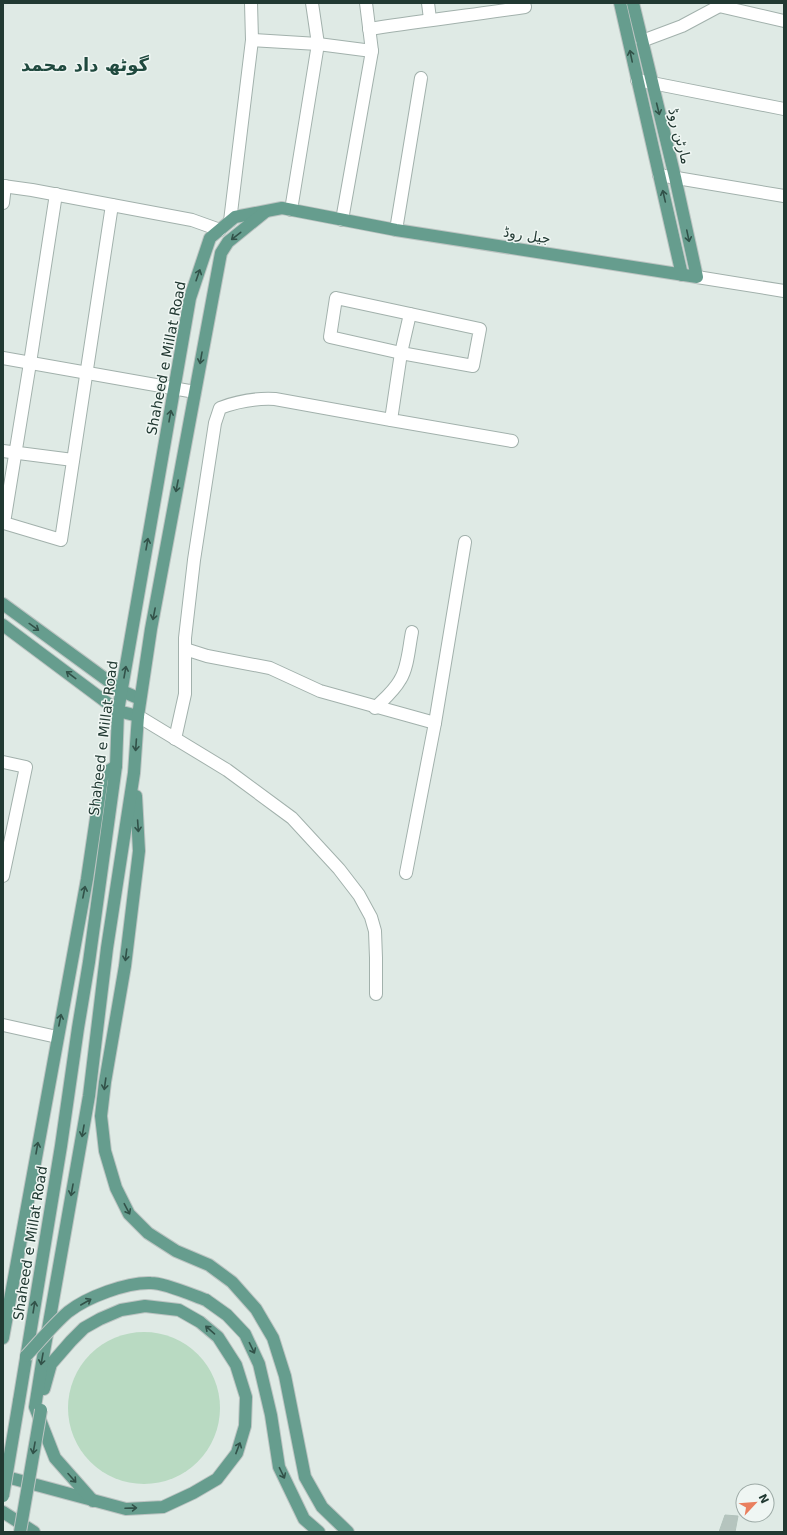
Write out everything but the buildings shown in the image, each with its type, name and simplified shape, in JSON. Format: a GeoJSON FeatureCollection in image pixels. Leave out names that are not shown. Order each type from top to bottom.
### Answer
{"type":"FeatureCollection","features":[{"type":"Feature","properties":{"kind":"main road","name":"مارٹن روڈ"},"geometry":{"type":"LineString","coordinates":[[620,3],[682,275]]}},
{"type":"Feature","properties":{"kind":"main road","name":"مارٹن روڈ"},"geometry":{"type":"LineString","coordinates":[[633,3],[651,83],[675,177],[697,277]]}},
{"type":"Feature","properties":{"kind":"main road","name":"جیل روڈ"},"geometry":{"type":"LineString","coordinates":[[266,211],[282,208],[396,230],[697,277]]}},
{"type":"Feature","properties":{"kind":"main road","name":"Shaheed e Millat Road"},"geometry":{"type":"LineString","coordinates":[[3,1496],[61,1146],[89,962],[116,766],[122,712],[122,691],[190,298],[210,238],[235,217],[266,211]]}},
{"type":"Feature","properties":{"kind":"main road"},"geometry":{"type":"LineString","coordinates":[[93,1501],[55,1458],[35,1407],[89,1096],[107,948],[134,773],[138,716],[151,628],[221,253],[228,242],[266,211]]}},
{"type":"Feature","properties":{"kind":"main road"},"geometry":{"type":"LineString","coordinates":[[3,604],[122,691],[140,699]]}},
{"type":"Feature","properties":{"kind":"main road"},"geometry":{"type":"LineString","coordinates":[[3,625],[122,712],[138,716]]}},
{"type":"Feature","properties":{"kind":"main road"},"geometry":{"type":"LineString","coordinates":[[3,1338],[87,879],[102,778],[105,773],[116,766]]}},
{"type":"Feature","properties":{"kind":"main road"},"geometry":{"type":"LineString","coordinates":[[134,773],[140,851],[125,966],[101,1116],[105,1151],[116,1188],[129,1214],[148,1233],[176,1251],[209,1265],[232,1282],[256,1309],[273,1338],[285,1376],[305,1477],[322,1507],[348,1532]]}},
{"type":"Feature","properties":{"kind":"main road"},"geometry":{"type":"LineString","coordinates":[[26,1356],[69,1312],[96,1296],[122,1286],[152,1282],[181,1290],[206,1300],[227,1315],[245,1334],[251,1346],[259,1364],[271,1415],[279,1467],[304,1518],[319,1532]]}},
{"type":"Feature","properties":{"kind":"main road"},"geometry":{"type":"LineString","coordinates":[[3,1476],[93,1501],[126,1509],[163,1507],[193,1493],[217,1479],[237,1452],[245,1426],[246,1397],[236,1365],[218,1337],[200,1322],[179,1310],[145,1306],[121,1310],[84,1328],[51,1364],[45,1386],[41,1410],[20,1532]]}},
{"type":"Feature","properties":{"kind":"main road"},"geometry":{"type":"LineString","coordinates":[[3,1512],[34,1532]]}},
{"type":"Feature","properties":{"kind":"street"},"geometry":{"type":"LineString","coordinates":[[230,221],[252,40],[251,3]]}},
{"type":"Feature","properties":{"kind":"street"},"geometry":{"type":"LineString","coordinates":[[291,210],[318,44],[312,3]]}},
{"type":"Feature","properties":{"kind":"street"},"geometry":{"type":"LineString","coordinates":[[342,220],[372,51],[366,3]]}},
{"type":"Feature","properties":{"kind":"street"},"geometry":{"type":"LineString","coordinates":[[428,3],[430,19]]}},
{"type":"Feature","properties":{"kind":"street"},"geometry":{"type":"LineString","coordinates":[[369,29],[430,19],[475,9],[525,7],[524,3]]}},
{"type":"Feature","properties":{"kind":"street"},"geometry":{"type":"LineString","coordinates":[[642,41],[682,26],[722,5],[784,21]]}},
{"type":"Feature","properties":{"kind":"street"},"geometry":{"type":"LineString","coordinates":[[252,40],[318,44],[372,51]]}},
{"type":"Feature","properties":{"kind":"street"},"geometry":{"type":"LineString","coordinates":[[396,230],[421,78]]}},
{"type":"Feature","properties":{"kind":"street"},"geometry":{"type":"LineString","coordinates":[[637,80],[784,109]]}},
{"type":"Feature","properties":{"kind":"street"},"geometry":{"type":"LineString","coordinates":[[659,175],[784,196]]}},
{"type":"Feature","properties":{"kind":"street"},"geometry":{"type":"LineString","coordinates":[[3,203],[4,186],[56,194],[192,220],[220,230]]}},
{"type":"Feature","properties":{"kind":"street"},"geometry":{"type":"LineString","coordinates":[[56,194],[30,363],[9,452],[4,524],[61,540],[112,205]]}},
{"type":"Feature","properties":{"kind":"street","name":"جیل روڈ"},"geometry":{"type":"LineString","coordinates":[[697,277],[784,291]]}},
{"type":"Feature","properties":{"kind":"street"},"geometry":{"type":"LineString","coordinates":[[336,298],[480,329],[473,366],[401,352],[330,337],[336,298]]}},
{"type":"Feature","properties":{"kind":"street"},"geometry":{"type":"LineString","coordinates":[[391,420],[401,352],[410,314]]}},
{"type":"Feature","properties":{"kind":"street"},"geometry":{"type":"LineString","coordinates":[[3,358],[195,392]]}},
{"type":"Feature","properties":{"kind":"street"},"geometry":{"type":"LineString","coordinates":[[175,739],[185,694],[185,638],[194,560],[215,423],[220,408],[235,402],[257,398],[274,398],[512,441]]}},
{"type":"Feature","properties":{"kind":"street"},"geometry":{"type":"LineString","coordinates":[[9,452],[73,460]]}},
{"type":"Feature","properties":{"kind":"street"},"geometry":{"type":"LineString","coordinates":[[406,873],[435,724],[465,542]]}},
{"type":"Feature","properties":{"kind":"street"},"geometry":{"type":"LineString","coordinates":[[375,708],[389,696],[401,679],[408,656],[412,632]]}},
{"type":"Feature","properties":{"kind":"street"},"geometry":{"type":"LineString","coordinates":[[185,649],[207,656],[270,668],[320,691],[435,724]]}},
{"type":"Feature","properties":{"kind":"street"},"geometry":{"type":"LineString","coordinates":[[138,716],[227,770],[292,818],[339,869],[359,895],[371,917],[375,931],[376,994]]}},
{"type":"Feature","properties":{"kind":"street"},"geometry":{"type":"LineString","coordinates":[[3,762],[26,767],[3,876]]}},
{"type":"Feature","properties":{"kind":"street"},"geometry":{"type":"LineString","coordinates":[[3,1025],[57,1037]]}},
{"type":"Feature","properties":{"kind":"green space"},"geometry":{"type":"Polygon","coordinates":[[[144,1332],[173,1338],[180,1341],[198,1354],[211,1372],[214,1379],[220,1408],[214,1437],[211,1444],[198,1462],[180,1475],[173,1478],[144,1484],[115,1478],[108,1475],[90,1462],[77,1444],[74,1437],[68,1408],[74,1379],[77,1372],[90,1354],[108,1341],[115,1338],[144,1332]]]}},
{"type":"Feature","properties":{"kind":"district","name":"گوٹھ داد محمد"},"geometry":{"type":"Point","coordinates":[85,64]}}]}
